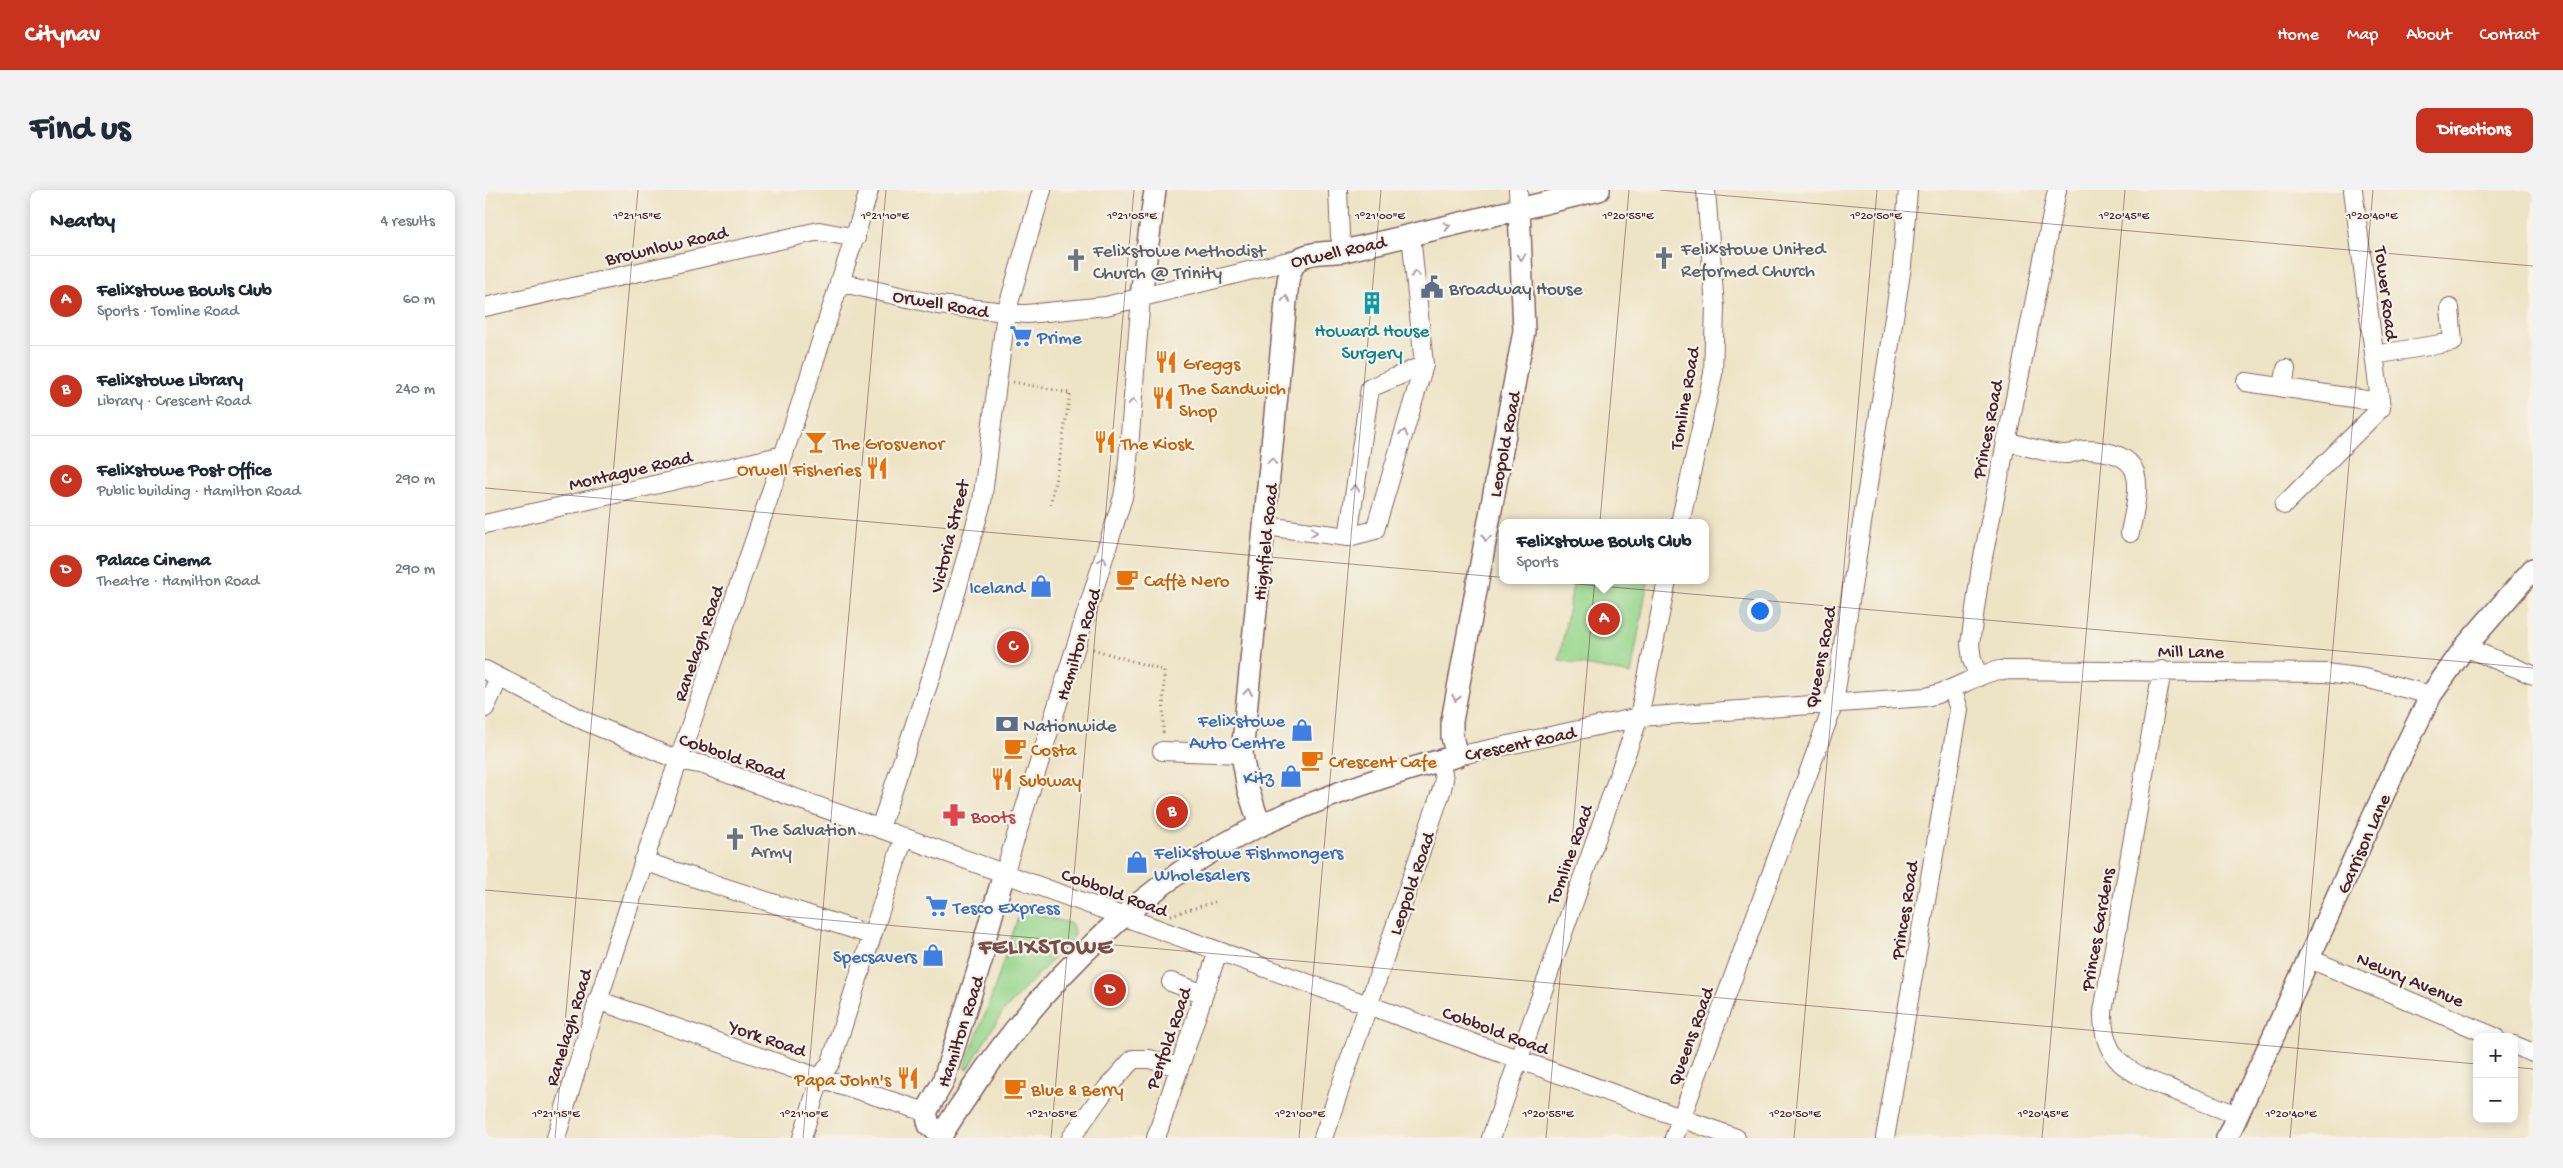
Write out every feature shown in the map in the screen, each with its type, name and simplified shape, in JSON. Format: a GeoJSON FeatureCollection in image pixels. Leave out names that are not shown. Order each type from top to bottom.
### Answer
{"type":"FeatureCollection","features":[{"type":"Feature","properties":{"kind":"main road","name":"Hamilton Road"},"geometry":{"type":"LineString","coordinates":[[1141,296],[1155,190]]}},
{"type":"Feature","properties":{"kind":"main road","name":"Orwell Road"},"geometry":{"type":"LineString","coordinates":[[1297,259],[1344,251],[1411,234],[1519,199],[1599,190]]}},
{"type":"Feature","properties":{"kind":"main road","name":"Leopold Road"},"geometry":{"type":"LineString","coordinates":[[1449,758],[1452,721],[1524,331],[1519,199]]}},
{"type":"Feature","properties":{"kind":"main road","name":"Highfield Road"},"geometry":{"type":"LineString","coordinates":[[1260,826],[1248,789],[1242,754],[1266,526],[1288,281],[1292,265],[1297,259]]}},
{"type":"Feature","properties":{"kind":"main road","name":"Garrison Lane"},"geometry":{"type":"LineString","coordinates":[[2227,1138],[2400,758],[2431,695],[2465,647],[2533,569]]}},
{"type":"Feature","properties":{"kind":"main road","name":"Crescent Road"},"geometry":{"type":"LineString","coordinates":[[1125,917],[1194,864],[1260,826],[1390,774],[1449,758]]}},
{"type":"Feature","properties":{"kind":"main road","name":"Hamilton Road"},"geometry":{"type":"LineString","coordinates":[[1005,874],[986,935],[982,958],[943,1082],[926,1112],[929,1126],[941,1136],[1022,1019],[1056,980],[1125,917]]}},
{"type":"Feature","properties":{"kind":"street","name":"Ranelagh Road"},"geometry":{"type":"LineString","coordinates":[[556,1138],[597,1000],[643,861],[784,454],[839,282],[856,238],[869,190]]}},
{"type":"Feature","properties":{"kind":"street","name":"Victoria Street"},"geometry":{"type":"LineString","coordinates":[[880,828],[939,652],[982,502],[996,378],[1006,313],[1042,190]]}},
{"type":"Feature","properties":{"kind":"street"},"geometry":{"type":"LineString","coordinates":[[1338,190],[1340,236],[1344,251]]}},
{"type":"Feature","properties":{"kind":"street","name":"Tomline Road"},"geometry":{"type":"LineString","coordinates":[[1681,519],[1713,374],[1715,307],[1706,190]]}},
{"type":"Feature","properties":{"kind":"street","name":"Queens Road"},"geometry":{"type":"LineString","coordinates":[[1674,1138],[1834,703],[1902,266],[1908,190]]}},
{"type":"Feature","properties":{"kind":"street","name":"Princes Road"},"geometry":{"type":"LineString","coordinates":[[1979,677],[1972,660],[1971,634],[1981,567],[2057,190]]}},
{"type":"Feature","properties":{"kind":"street","name":"Tower Road"},"geometry":{"type":"LineString","coordinates":[[2353,190],[2380,402]]}},
{"type":"Feature","properties":{"kind":"street","name":"Brownlow Road"},"geometry":{"type":"LineString","coordinates":[[485,307],[819,231],[856,238]]}},
{"type":"Feature","properties":{"kind":"street"},"geometry":{"type":"LineString","coordinates":[[1266,526],[1349,537],[1375,530],[1424,365],[1411,234]]}},
{"type":"Feature","properties":{"kind":"street","name":"Orwell Road"},"geometry":{"type":"LineString","coordinates":[[839,282],[938,305],[1027,314],[1106,306],[1297,259]]}},
{"type":"Feature","properties":{"kind":"street","name":"Hamilton Road"},"geometry":{"type":"LineString","coordinates":[[1005,874],[1123,497],[1127,473],[1141,296]]}},
{"type":"Feature","properties":{"kind":"street"},"geometry":{"type":"LineString","coordinates":[[2375,355],[2453,342],[2450,308]]}},
{"type":"Feature","properties":{"kind":"street"},"geometry":{"type":"LineString","coordinates":[[1349,537],[1370,388],[1424,365]]}},
{"type":"Feature","properties":{"kind":"street"},"geometry":{"type":"LineString","coordinates":[[2283,388],[2286,369]]}},
{"type":"Feature","properties":{"kind":"street"},"geometry":{"type":"LineString","coordinates":[[2246,382],[2380,402],[2381,408],[2284,505]]}},
{"type":"Feature","properties":{"kind":"street"},"geometry":{"type":"LineString","coordinates":[[2005,441],[2066,454],[2083,450],[2101,451],[2122,458],[2135,469],[2139,485],[2130,533]]}},
{"type":"Feature","properties":{"kind":"street","name":"Montague Road"},"geometry":{"type":"LineString","coordinates":[[485,524],[784,454]]}},
{"type":"Feature","properties":{"kind":"street","name":"Tomline Road"},"geometry":{"type":"LineString","coordinates":[[1491,1138],[1517,1059],[1639,717],[1666,584]]}},
{"type":"Feature","properties":{"kind":"street"},"geometry":{"type":"LineString","coordinates":[[2465,647],[2533,675]]}},
{"type":"Feature","properties":{"kind":"street","name":"Mill Lane"},"geometry":{"type":"LineString","coordinates":[[1953,690],[1990,672],[2006,670],[2162,670],[2338,674],[2365,678],[2431,695]]}},
{"type":"Feature","properties":{"kind":"street","name":"Princes Gardens"},"geometry":{"type":"LineString","coordinates":[[2162,670],[2105,1000],[2103,1031],[2110,1050],[2127,1070],[2237,1115]]}},
{"type":"Feature","properties":{"kind":"street"},"geometry":{"type":"LineString","coordinates":[[485,708],[492,674]]}},
{"type":"Feature","properties":{"kind":"street","name":"Cobbold Road"},"geometry":{"type":"LineString","coordinates":[[492,674],[587,722],[679,760],[704,765],[1737,1138]]}},
{"type":"Feature","properties":{"kind":"street","name":"Crescent Road"},"geometry":{"type":"LineString","coordinates":[[1449,758],[1639,717],[1926,697],[1953,690]]}},
{"type":"Feature","properties":{"kind":"street","name":"Princes Road"},"geometry":{"type":"LineString","coordinates":[[1885,1138],[1959,710],[1953,690]]}},
{"type":"Feature","properties":{"kind":"street"},"geometry":{"type":"LineString","coordinates":[[1162,751],[1242,754]]}},
{"type":"Feature","properties":{"kind":"street","name":"Leopold Road"},"geometry":{"type":"LineString","coordinates":[[1323,1138],[1367,1005],[1443,789],[1449,758]]}},
{"type":"Feature","properties":{"kind":"street"},"geometry":{"type":"LineString","coordinates":[[802,1138],[820,1078],[831,1062],[904,837]]}},
{"type":"Feature","properties":{"kind":"street"},"geometry":{"type":"LineString","coordinates":[[643,861],[871,935]]}},
{"type":"Feature","properties":{"kind":"street","name":"Penfold Road"},"geometry":{"type":"LineString","coordinates":[[1156,1138],[1218,951]]}},
{"type":"Feature","properties":{"kind":"street","name":"Newry Avenue"},"geometry":{"type":"LineString","coordinates":[[2310,959],[2486,1033]]}},
{"type":"Feature","properties":{"kind":"street"},"geometry":{"type":"LineString","coordinates":[[1171,982],[1204,994]]}},
{"type":"Feature","properties":{"kind":"street","name":"York Road"},"geometry":{"type":"LineString","coordinates":[[597,1000],[820,1078],[926,1112]]}},
{"type":"Feature","properties":{"kind":"street"},"geometry":{"type":"LineString","coordinates":[[2518,1047],[2533,1053]]}},
{"type":"Feature","properties":{"kind":"street"},"geometry":{"type":"LineString","coordinates":[[1071,1138],[1106,1090],[1133,1059],[1149,1059],[1179,1067]]}},
{"type":"Feature","properties":{"kind":"path"},"geometry":{"type":"LineString","coordinates":[[996,378],[1070,393],[1050,506]]}},
{"type":"Feature","properties":{"kind":"path"},"geometry":{"type":"LineString","coordinates":[[1078,644],[1164,671],[1162,751]]}},
{"type":"Feature","properties":{"kind":"path"},"geometry":{"type":"LineString","coordinates":[[1158,929],[1171,916],[1218,900]]}},
{"type":"Feature","properties":{"kind":"green space"},"geometry":{"type":"Polygon","coordinates":[[[1573,584],[1647,584],[1631,674],[1559,660],[1573,584]]]}},
{"type":"Feature","properties":{"kind":"green space"},"geometry":{"type":"Polygon","coordinates":[[[1027,911],[1072,924],[1073,938],[1002,1013],[968,1069],[965,1069],[1019,914],[1027,911]]]}},
{"type":"Feature","properties":{"kind":"place","name":"Felixstowe United Reformed Church"},"geometry":{"type":"Point","coordinates":[1664,258]}},
{"type":"Feature","properties":{"kind":"place","name":"Felixstowe Methodist Church @ Trinity"},"geometry":{"type":"Point","coordinates":[1076,260]}},
{"type":"Feature","properties":{"kind":"place","name":"Broadway House"},"geometry":{"type":"Point","coordinates":[1432,287]}},
{"type":"Feature","properties":{"kind":"place","name":"Howard House Surgery"},"geometry":{"type":"Point","coordinates":[1372,303]}},
{"type":"Feature","properties":{"kind":"place","name":"Prime"},"geometry":{"type":"Point","coordinates":[1021,336]}},
{"type":"Feature","properties":{"kind":"place","name":"Greggs"},"geometry":{"type":"Point","coordinates":[1166,362]}},
{"type":"Feature","properties":{"kind":"place","name":"The Sandwich Shop"},"geometry":{"type":"Point","coordinates":[1163,398]}},
{"type":"Feature","properties":{"kind":"place","name":"The Grosvenor"},"geometry":{"type":"Point","coordinates":[816,442]}},
{"type":"Feature","properties":{"kind":"place","name":"The Kiosk"},"geometry":{"type":"Point","coordinates":[1105,442]}},
{"type":"Feature","properties":{"kind":"place","name":"Orwell Fisheries"},"geometry":{"type":"Point","coordinates":[877,468]}},
{"type":"Feature","properties":{"kind":"place","name":"Caffè Nero"},"geometry":{"type":"Point","coordinates":[1127,579]}},
{"type":"Feature","properties":{"kind":"place","name":"Iceland"},"geometry":{"type":"Point","coordinates":[1041,586]}},
{"type":"Feature","properties":{"kind":"place","name":"Felixstowe Bowls Club"},"geometry":{"type":"Point","coordinates":[1604,619]}},
{"type":"Feature","properties":{"kind":"place","name":"Felixstowe Post Office"},"geometry":{"type":"Point","coordinates":[1013,647]}},
{"type":"Feature","properties":{"kind":"place","name":"Nationwide"},"geometry":{"type":"Point","coordinates":[1007,724]}},
{"type":"Feature","properties":{"kind":"place","name":"Felixstowe Auto Centre"},"geometry":{"type":"Point","coordinates":[1302,730]}},
{"type":"Feature","properties":{"kind":"place","name":"Costa"},"geometry":{"type":"Point","coordinates":[1015,748]}},
{"type":"Feature","properties":{"kind":"place","name":"Crescent Cafe"},"geometry":{"type":"Point","coordinates":[1312,760]}},
{"type":"Feature","properties":{"kind":"place","name":"Kitz"},"geometry":{"type":"Point","coordinates":[1291,776]}},
{"type":"Feature","properties":{"kind":"place","name":"Subway"},"geometry":{"type":"Point","coordinates":[1002,779]}},
{"type":"Feature","properties":{"kind":"place","name":"Felixstowe Library"},"geometry":{"type":"Point","coordinates":[1172,812]}},
{"type":"Feature","properties":{"kind":"place","name":"Boots"},"geometry":{"type":"Point","coordinates":[954,815]}},
{"type":"Feature","properties":{"kind":"place","name":"The Salvation Army"},"geometry":{"type":"Point","coordinates":[735,839]}},
{"type":"Feature","properties":{"kind":"place","name":"Felixstowe Fishmongers Wholesalers"},"geometry":{"type":"Point","coordinates":[1137,862]}},
{"type":"Feature","properties":{"kind":"place","name":"Tesco Express"},"geometry":{"type":"Point","coordinates":[937,906]}},
{"type":"Feature","properties":{"kind":"place","name":"Specsavers"},"geometry":{"type":"Point","coordinates":[933,955]}},
{"type":"Feature","properties":{"kind":"place","name":"Palace Cinema"},"geometry":{"type":"Point","coordinates":[1110,990]}},
{"type":"Feature","properties":{"kind":"place","name":"Papa John's"},"geometry":{"type":"Point","coordinates":[908,1078]}},
{"type":"Feature","properties":{"kind":"place","name":"Blue & Berry"},"geometry":{"type":"Point","coordinates":[1015,1088]}},
{"type":"Feature","properties":{"kind":"district","name":"FELIXSTOWE"},"geometry":{"type":"Point","coordinates":[1046,945]}}]}
